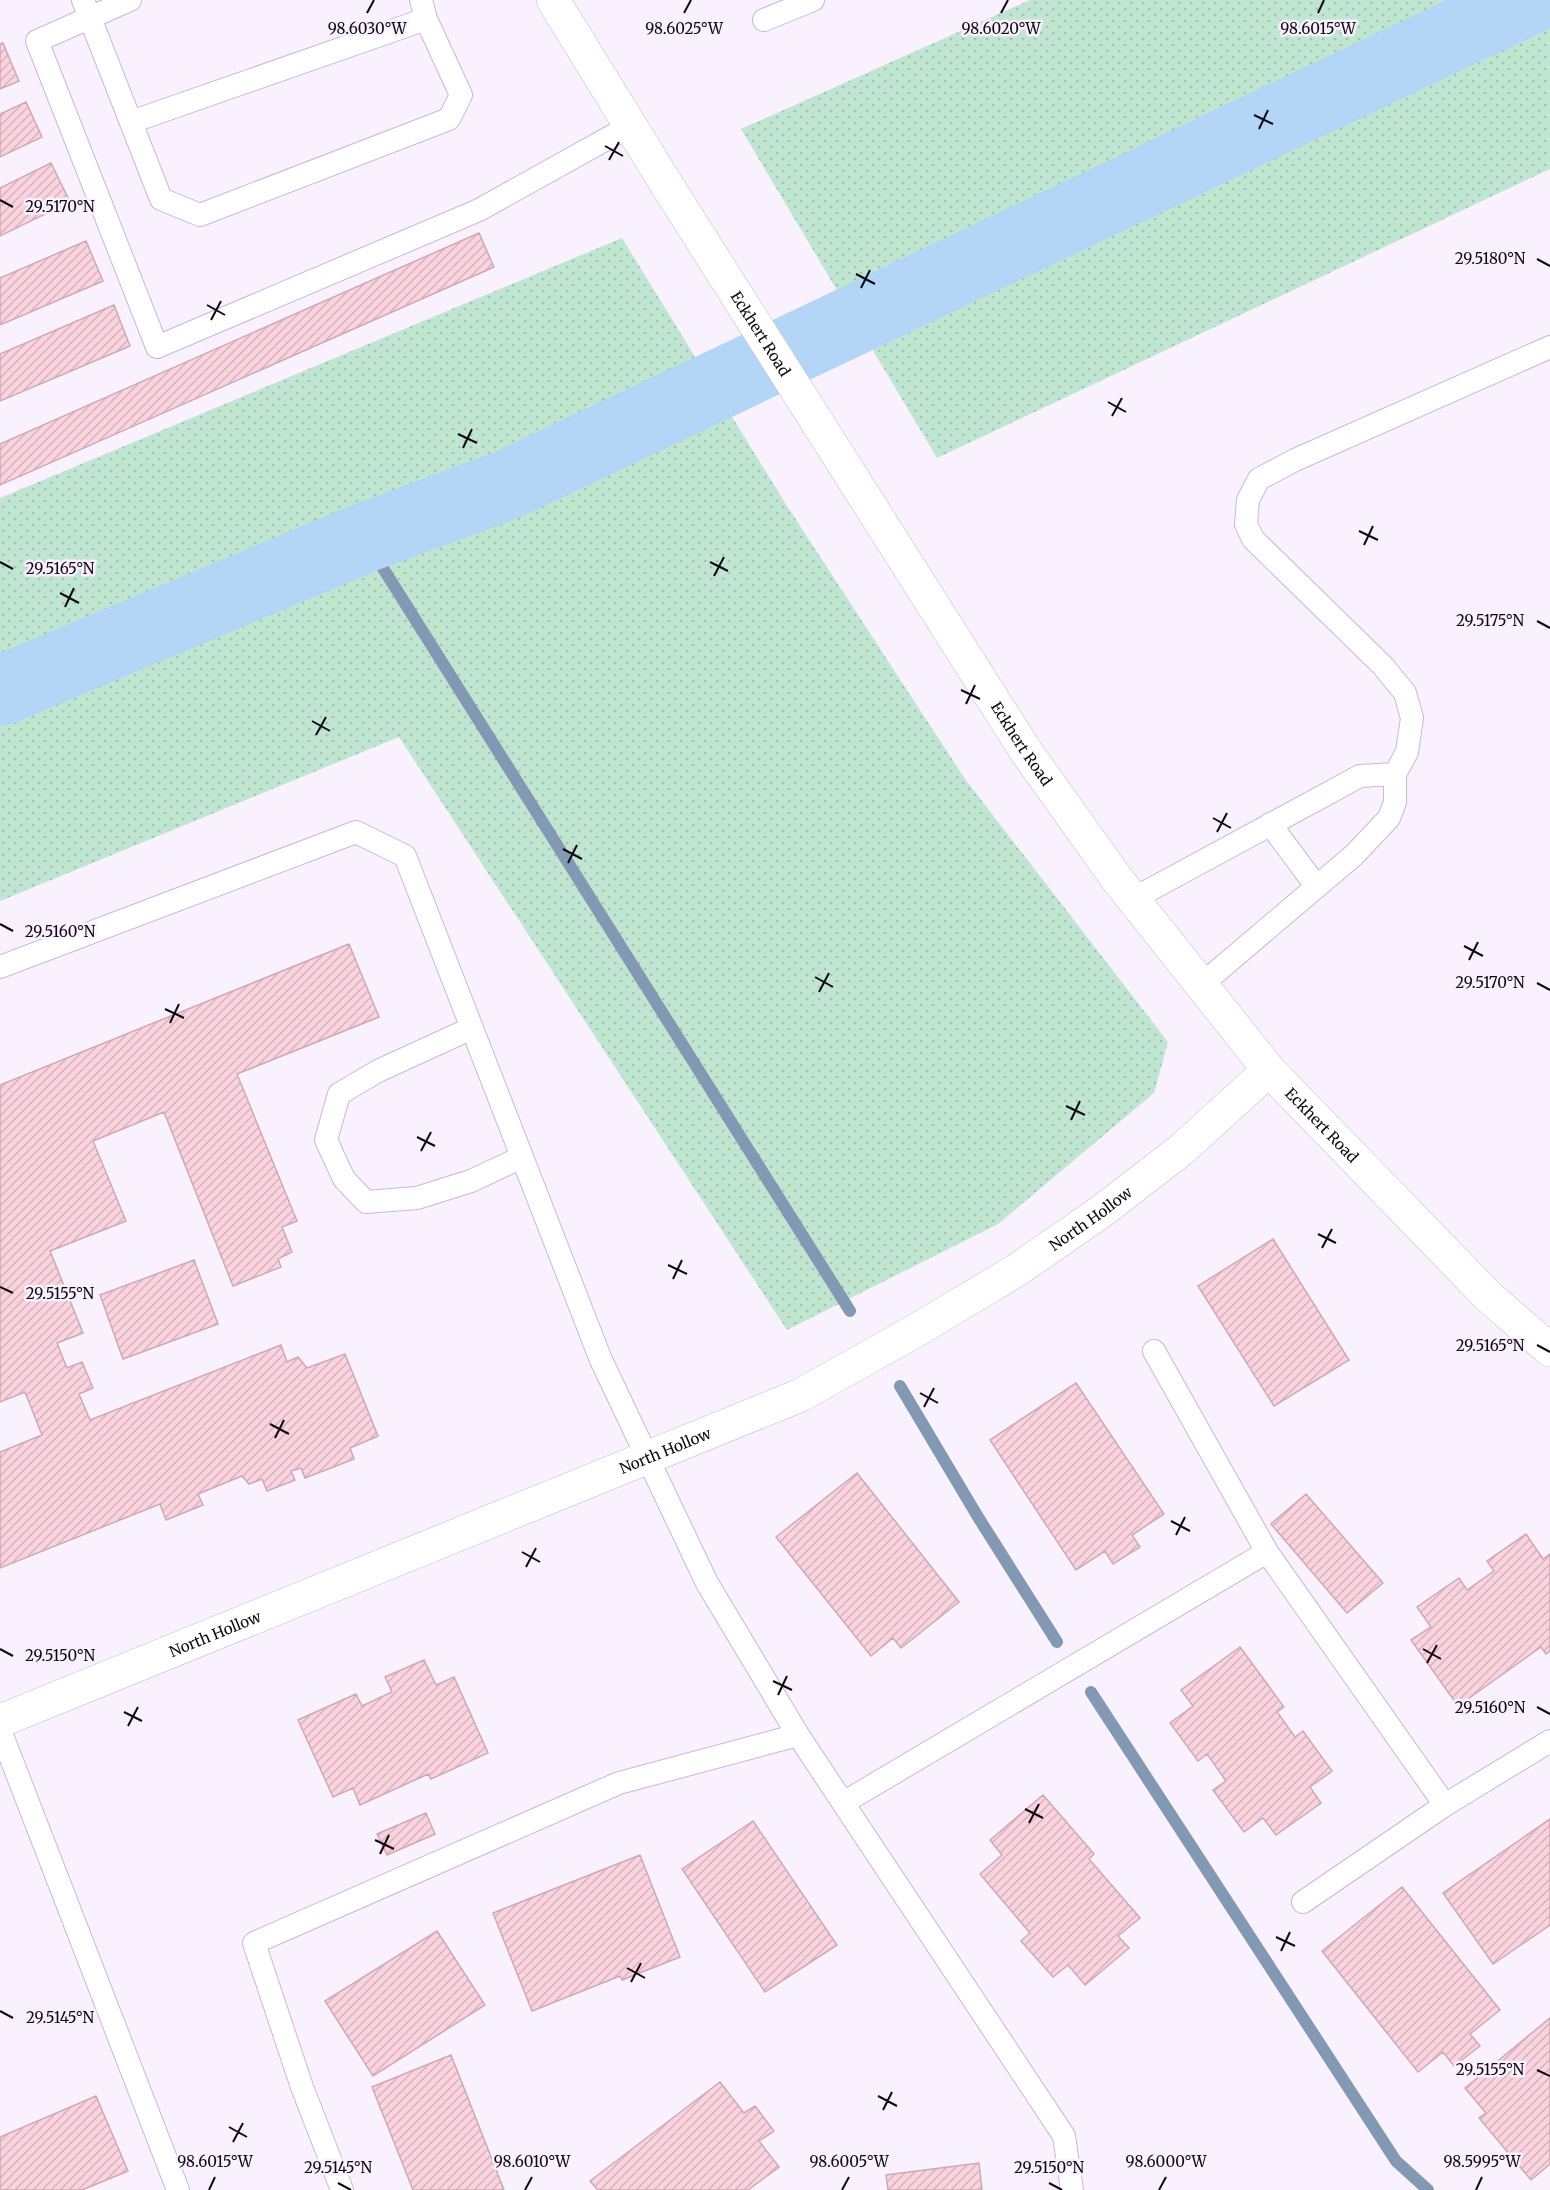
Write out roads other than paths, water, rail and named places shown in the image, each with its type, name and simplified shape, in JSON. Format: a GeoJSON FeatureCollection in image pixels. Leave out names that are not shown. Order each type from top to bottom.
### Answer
{"type":"FeatureCollection","features":[{"type":"Feature","properties":{"kind":"main road","name":"Eckhert Road"},"geometry":{"type":"LineString","coordinates":[[553,0],[630,126],[1025,750],[1132,899],[1269,1070],[1488,1296],[1550,1350]]}},
{"type":"Feature","properties":{"kind":"main road","name":"North Hollow"},"geometry":{"type":"LineString","coordinates":[[0,1721],[801,1395],[1017,1270],[1102,1211],[1181,1150],[1269,1070]]}},
{"type":"Feature","properties":{"kind":"lane"},"geometry":{"type":"LineString","coordinates":[[130,0],[87,9],[37,41],[158,347],[479,210],[630,126]]}},
{"type":"Feature","properties":{"kind":"lane"},"geometry":{"type":"LineString","coordinates":[[764,20],[813,0]]}},
{"type":"Feature","properties":{"kind":"lane"},"geometry":{"type":"LineString","coordinates":[[87,9],[131,122],[161,199],[200,215],[449,119],[461,94],[423,9],[131,122]]}},
{"type":"Feature","properties":{"kind":"lane"},"geometry":{"type":"LineString","coordinates":[[1201,985],[1354,855],[1389,818],[1395,802],[1395,774],[1407,752],[1412,718],[1405,693],[1383,666],[1253,539],[1246,524],[1248,500],[1259,479],[1296,460],[1550,347]]}},
{"type":"Feature","properties":{"kind":"lane"},"geometry":{"type":"LineString","coordinates":[[1132,899],[1360,776],[1395,774]]}},
{"type":"Feature","properties":{"kind":"lane"},"geometry":{"type":"LineString","coordinates":[[1270,824],[1317,887]]}},
{"type":"Feature","properties":{"kind":"lane"},"geometry":{"type":"LineString","coordinates":[[0,967],[356,832],[405,856],[601,1360],[707,1583],[798,1735],[1064,2136],[1072,2190]]}},
{"type":"Feature","properties":{"kind":"lane"},"geometry":{"type":"LineString","coordinates":[[472,1028],[378,1071],[339,1094],[326,1140],[344,1179],[366,1202],[417,1198],[471,1181],[522,1157]]}},
{"type":"Feature","properties":{"kind":"lane"},"geometry":{"type":"LineString","coordinates":[[1154,1351],[1267,1552],[1445,1805]]}},
{"type":"Feature","properties":{"kind":"lane"},"geometry":{"type":"LineString","coordinates":[[843,1803],[1267,1552]]}},
{"type":"Feature","properties":{"kind":"lane"},"geometry":{"type":"LineString","coordinates":[[0,1730],[178,2190]]}},
{"type":"Feature","properties":{"kind":"lane"},"geometry":{"type":"LineString","coordinates":[[342,2190],[302,2086],[254,1943],[619,1783],[798,1735]]}},
{"type":"Feature","properties":{"kind":"lane"},"geometry":{"type":"LineString","coordinates":[[1303,1902],[1445,1805],[1550,1742]]}},
{"type":"Feature","properties":{"kind":"waterway"},"geometry":{"type":"LineString","coordinates":[[0,691],[364,538],[509,484],[1528,0]]}},
{"type":"Feature","properties":{"kind":"waterway"},"geometry":{"type":"LineString","coordinates":[[364,538],[850,1311]]}},
{"type":"Feature","properties":{"kind":"waterway"},"geometry":{"type":"LineString","coordinates":[[900,1386],[978,1517],[1057,1642]]}},
{"type":"Feature","properties":{"kind":"waterway"},"geometry":{"type":"LineString","coordinates":[[1091,1692],[1396,2161],[1428,2190]]}}]}
